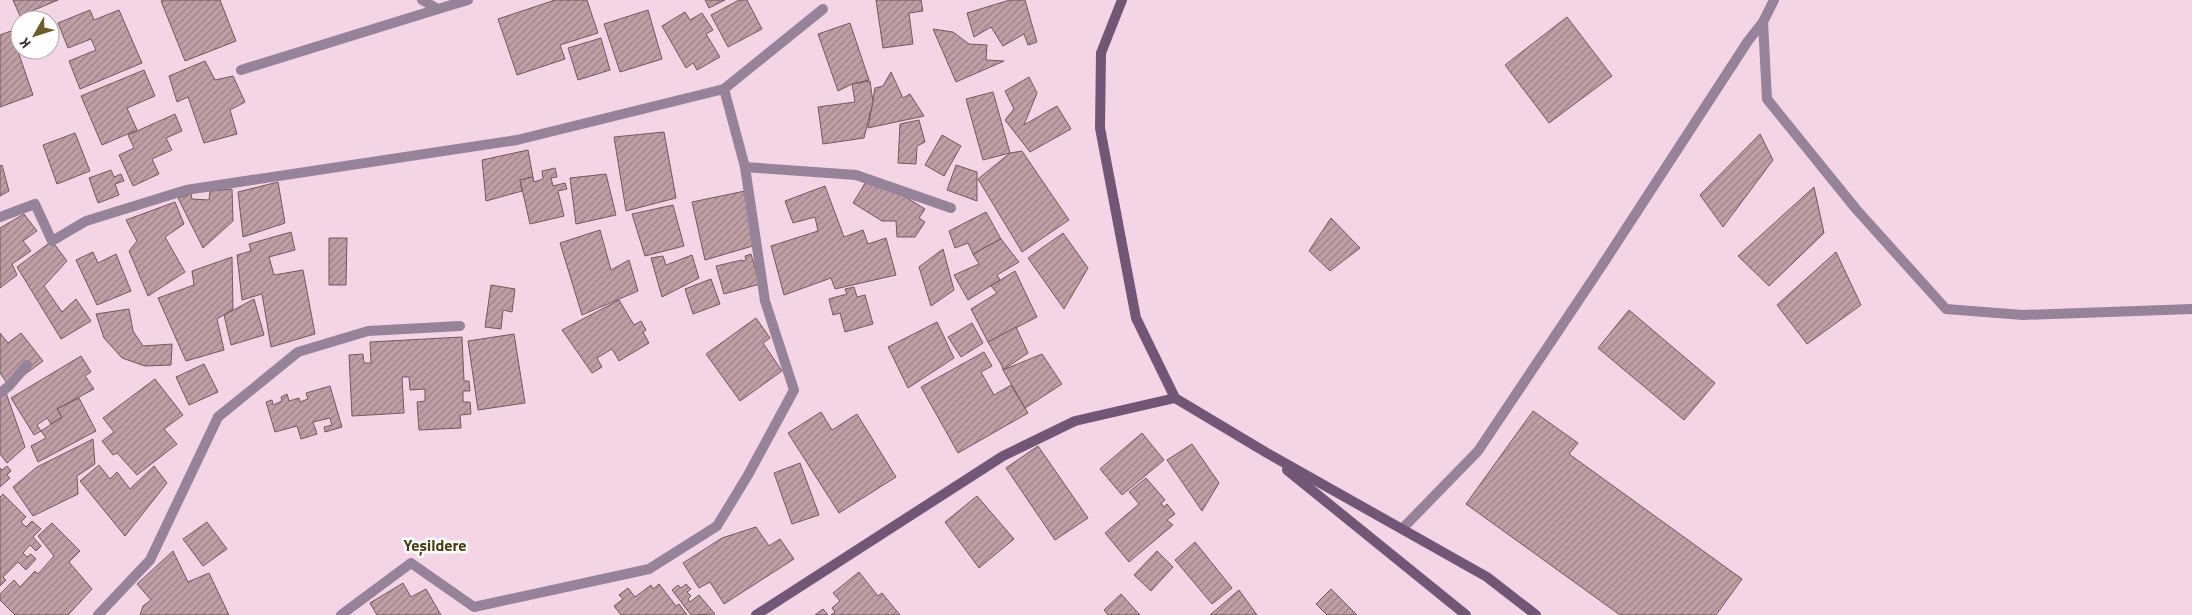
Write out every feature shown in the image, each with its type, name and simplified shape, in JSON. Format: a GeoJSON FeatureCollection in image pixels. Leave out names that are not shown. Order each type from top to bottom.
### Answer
{"type":"FeatureCollection","features":[{"type":"Feature","properties":{"kind":"street"},"geometry":{"type":"LineString","coordinates":[[422,0],[438,8]]}},
{"type":"Feature","properties":{"kind":"street"},"geometry":{"type":"LineString","coordinates":[[241,70],[468,0]]}},
{"type":"Feature","properties":{"kind":"street"},"geometry":{"type":"LineString","coordinates":[[1122,0],[1101,53],[1100,128],[1136,318],[1176,398],[1267,453],[1486,577],[1536,615]]}},
{"type":"Feature","properties":{"kind":"street"},"geometry":{"type":"LineString","coordinates":[[1402,529],[1478,451],[1601,268],[1748,41],[1763,22],[1774,0]]}},
{"type":"Feature","properties":{"kind":"street"},"geometry":{"type":"LineString","coordinates":[[0,217],[35,204],[52,241],[86,222],[186,190],[518,140],[724,89],[823,9]]}},
{"type":"Feature","properties":{"kind":"street"},"geometry":{"type":"LineString","coordinates":[[1763,22],[1767,99],[1856,209],[1946,309],[2023,315],[2192,309]]}},
{"type":"Feature","properties":{"kind":"street"},"geometry":{"type":"LineString","coordinates":[[341,615],[410,563],[474,607],[649,569],[717,526],[748,476],[794,390],[765,301],[745,167],[724,89]]}},
{"type":"Feature","properties":{"kind":"street"},"geometry":{"type":"LineString","coordinates":[[745,167],[856,175],[952,208]]}},
{"type":"Feature","properties":{"kind":"street"},"geometry":{"type":"LineString","coordinates":[[98,615],[150,560],[218,417],[298,352],[368,331],[460,326]]}},
{"type":"Feature","properties":{"kind":"street"},"geometry":{"type":"LineString","coordinates":[[0,393],[10,386],[27,365]]}},
{"type":"Feature","properties":{"kind":"street"},"geometry":{"type":"LineString","coordinates":[[756,615],[1003,456],[1076,421],[1176,398]]}},
{"type":"Feature","properties":{"kind":"street"},"geometry":{"type":"LineString","coordinates":[[1267,453],[1466,615]]}},
{"type":"Feature","properties":{"kind":"building"},"geometry":{"type":"Polygon","coordinates":[[[13,0],[58,0],[34,10],[17,10],[13,0]]]}},
{"type":"Feature","properties":{"kind":"building"},"geometry":{"type":"Polygon","coordinates":[[[220,0],[236,41],[185,61],[161,1],[220,0]]]}},
{"type":"Feature","properties":{"kind":"building"},"geometry":{"type":"Polygon","coordinates":[[[555,0],[587,0],[598,33],[560,45],[565,59],[517,75],[498,19],[555,0]]]}},
{"type":"Feature","properties":{"kind":"building"},"geometry":{"type":"Polygon","coordinates":[[[705,0],[725,0],[709,8],[705,0]]]}},
{"type":"Feature","properties":{"kind":"building"},"geometry":{"type":"Polygon","coordinates":[[[739,0],[747,0],[762,29],[728,47],[711,15],[739,0]]]}},
{"type":"Feature","properties":{"kind":"building"},"geometry":{"type":"Polygon","coordinates":[[[876,0],[921,0],[923,11],[909,13],[913,44],[883,48],[876,0]]]}},
{"type":"Feature","properties":{"kind":"building"},"geometry":{"type":"Polygon","coordinates":[[[1010,0],[1025,0],[1037,42],[1028,45],[1024,34],[1003,46],[991,27],[974,37],[967,13],[1010,0]]]}},
{"type":"Feature","properties":{"kind":"building"},"geometry":{"type":"Polygon","coordinates":[[[90,10],[94,20],[119,10],[142,63],[80,89],[69,61],[96,50],[91,39],[68,48],[60,28],[60,22],[90,10]]]}},
{"type":"Feature","properties":{"kind":"building"},"geometry":{"type":"Polygon","coordinates":[[[648,10],[662,59],[620,72],[604,24],[648,10]]]}},
{"type":"Feature","properties":{"kind":"building"},"geometry":{"type":"Polygon","coordinates":[[[685,12],[690,20],[702,13],[713,30],[706,34],[720,57],[697,70],[693,63],[686,68],[662,26],[685,12]]]}},
{"type":"Feature","properties":{"kind":"building"},"geometry":{"type":"Polygon","coordinates":[[[1567,17],[1612,76],[1549,123],[1505,65],[1567,17]]]}},
{"type":"Feature","properties":{"kind":"building"},"geometry":{"type":"Polygon","coordinates":[[[850,23],[869,80],[852,84],[838,91],[818,34],[850,23]]]}},
{"type":"Feature","properties":{"kind":"building"},"geometry":{"type":"Polygon","coordinates":[[[933,29],[953,32],[969,44],[987,45],[986,60],[1004,61],[956,82],[933,29]]]}},
{"type":"Feature","properties":{"kind":"building"},"geometry":{"type":"Polygon","coordinates":[[[10,31],[10,60],[21,60],[33,95],[0,107],[0,35],[10,31]]]}},
{"type":"Feature","properties":{"kind":"building"},"geometry":{"type":"Polygon","coordinates":[[[601,38],[610,70],[578,80],[568,48],[601,38]]]}},
{"type":"Feature","properties":{"kind":"building"},"geometry":{"type":"Polygon","coordinates":[[[205,61],[215,80],[233,76],[245,102],[230,110],[237,134],[204,143],[188,97],[177,102],[169,76],[205,61]]]}},
{"type":"Feature","properties":{"kind":"building"},"geometry":{"type":"Polygon","coordinates":[[[144,70],[155,96],[127,108],[137,130],[102,145],[81,96],[144,70]]]}},
{"type":"Feature","properties":{"kind":"building"},"geometry":{"type":"Polygon","coordinates":[[[891,72],[903,98],[910,94],[924,116],[868,128],[875,88],[883,86],[891,72]]]}},
{"type":"Feature","properties":{"kind":"building"},"geometry":{"type":"Polygon","coordinates":[[[1029,77],[1037,93],[1024,125],[1057,106],[1071,129],[1030,152],[1005,120],[1014,109],[1005,91],[1029,77]]]}},
{"type":"Feature","properties":{"kind":"building"},"geometry":{"type":"Polygon","coordinates":[[[870,81],[873,102],[864,138],[823,144],[818,107],[855,102],[852,84],[870,81]]]}},
{"type":"Feature","properties":{"kind":"building"},"geometry":{"type":"Polygon","coordinates":[[[993,92],[1010,153],[983,160],[966,99],[993,92]]]}},
{"type":"Feature","properties":{"kind":"building"},"geometry":{"type":"Polygon","coordinates":[[[175,114],[182,131],[166,138],[172,150],[152,159],[159,174],[133,186],[119,155],[134,148],[128,135],[175,114]]]}},
{"type":"Feature","properties":{"kind":"building"},"geometry":{"type":"Polygon","coordinates":[[[919,120],[925,142],[917,146],[916,164],[898,163],[900,124],[919,120]]]}},
{"type":"Feature","properties":{"kind":"building"},"geometry":{"type":"Polygon","coordinates":[[[664,132],[676,198],[626,211],[614,137],[664,132]]]}},
{"type":"Feature","properties":{"kind":"building"},"geometry":{"type":"Polygon","coordinates":[[[75,133],[90,171],[57,184],[43,145],[75,133]]]}},
{"type":"Feature","properties":{"kind":"building"},"geometry":{"type":"Polygon","coordinates":[[[1760,134],[1773,160],[1723,227],[1700,195],[1760,134]]]}},
{"type":"Feature","properties":{"kind":"building"},"geometry":{"type":"Polygon","coordinates":[[[942,135],[961,146],[944,176],[925,165],[942,135]]]}},
{"type":"Feature","properties":{"kind":"building"},"geometry":{"type":"Polygon","coordinates":[[[528,150],[533,177],[520,180],[522,191],[486,201],[482,160],[528,150]]]}},
{"type":"Feature","properties":{"kind":"building"},"geometry":{"type":"Polygon","coordinates":[[[1022,151],[1069,220],[1022,252],[978,179],[1010,153],[1022,151]]]}},
{"type":"Feature","properties":{"kind":"building"},"geometry":{"type":"Polygon","coordinates":[[[2,165],[9,191],[0,196],[0,166],[2,165]]]}},
{"type":"Feature","properties":{"kind":"building"},"geometry":{"type":"Polygon","coordinates":[[[956,165],[977,172],[977,201],[947,190],[956,165]]]}},
{"type":"Feature","properties":{"kind":"building"},"geometry":{"type":"Polygon","coordinates":[[[555,168],[557,177],[551,178],[553,186],[565,183],[567,189],[558,191],[564,216],[530,224],[520,180],[533,177],[534,182],[543,179],[542,171],[555,168]]]}},
{"type":"Feature","properties":{"kind":"building"},"geometry":{"type":"Polygon","coordinates":[[[111,170],[114,177],[121,174],[124,181],[115,184],[119,195],[98,203],[89,178],[111,170]]]}},
{"type":"Feature","properties":{"kind":"building"},"geometry":{"type":"Polygon","coordinates":[[[606,174],[616,215],[576,224],[570,178],[606,174]]]}},
{"type":"Feature","properties":{"kind":"building"},"geometry":{"type":"Polygon","coordinates":[[[870,175],[925,209],[919,218],[925,222],[915,237],[897,237],[896,221],[882,221],[853,203],[870,175]]]}},
{"type":"Feature","properties":{"kind":"building"},"geometry":{"type":"Polygon","coordinates":[[[278,182],[285,223],[243,237],[238,192],[278,182]]]}},
{"type":"Feature","properties":{"kind":"building"},"geometry":{"type":"Polygon","coordinates":[[[825,186],[844,237],[863,230],[868,244],[886,238],[896,275],[835,289],[831,278],[784,295],[771,246],[818,231],[815,217],[793,223],[785,201],[825,186]]]}},
{"type":"Feature","properties":{"kind":"building"},"geometry":{"type":"Polygon","coordinates":[[[1814,187],[1824,233],[1769,286],[1738,256],[1814,187]]]}},
{"type":"Feature","properties":{"kind":"building"},"geometry":{"type":"Polygon","coordinates":[[[232,189],[233,221],[203,248],[178,198],[191,194],[192,199],[209,200],[210,191],[232,189]]]}},
{"type":"Feature","properties":{"kind":"building"},"geometry":{"type":"Polygon","coordinates":[[[745,191],[756,245],[705,260],[692,202],[745,191]]]}},
{"type":"Feature","properties":{"kind":"building"},"geometry":{"type":"Polygon","coordinates":[[[175,202],[184,224],[165,237],[185,272],[148,296],[129,251],[137,241],[126,220],[175,202]]]}},
{"type":"Feature","properties":{"kind":"building"},"geometry":{"type":"Polygon","coordinates":[[[673,205],[684,246],[645,256],[632,214],[673,205]]]}},
{"type":"Feature","properties":{"kind":"building"},"geometry":{"type":"Polygon","coordinates":[[[986,212],[1001,239],[973,254],[968,243],[955,248],[949,231],[986,212]]]}},
{"type":"Feature","properties":{"kind":"building"},"geometry":{"type":"Polygon","coordinates":[[[24,214],[37,231],[23,241],[31,251],[12,264],[17,275],[0,288],[0,228],[24,214]]]}},
{"type":"Feature","properties":{"kind":"building"},"geometry":{"type":"Polygon","coordinates":[[[1331,218],[1360,248],[1330,271],[1309,251],[1331,218]]]}},
{"type":"Feature","properties":{"kind":"building"},"geometry":{"type":"Polygon","coordinates":[[[600,230],[611,270],[629,260],[638,291],[582,315],[560,243],[600,230]]]}},
{"type":"Feature","properties":{"kind":"building"},"geometry":{"type":"Polygon","coordinates":[[[291,232],[295,250],[269,257],[274,275],[303,270],[315,334],[271,347],[262,294],[242,300],[237,255],[251,251],[249,244],[291,232]]]}},
{"type":"Feature","properties":{"kind":"building"},"geometry":{"type":"Polygon","coordinates":[[[1063,233],[1088,268],[1064,309],[1028,258],[1063,233]]]}},
{"type":"Feature","properties":{"kind":"building"},"geometry":{"type":"Polygon","coordinates":[[[329,238],[347,238],[346,285],[329,285],[329,238]]]}},
{"type":"Feature","properties":{"kind":"building"},"geometry":{"type":"Polygon","coordinates":[[[1001,239],[1019,262],[997,275],[1000,280],[968,300],[954,275],[979,264],[973,254],[1001,239]]]}},
{"type":"Feature","properties":{"kind":"building"},"geometry":{"type":"Polygon","coordinates":[[[52,241],[67,261],[44,286],[62,312],[76,299],[91,321],[61,339],[17,267],[52,241]]]}},
{"type":"Feature","properties":{"kind":"building"},"geometry":{"type":"Polygon","coordinates":[[[943,249],[954,290],[931,306],[919,267],[943,249]]]}},
{"type":"Feature","properties":{"kind":"building"},"geometry":{"type":"Polygon","coordinates":[[[93,252],[98,263],[116,254],[131,291],[97,305],[76,260],[93,252]]]}},
{"type":"Feature","properties":{"kind":"building"},"geometry":{"type":"Polygon","coordinates":[[[1836,252],[1861,305],[1807,344],[1777,305],[1836,252]]]}},
{"type":"Feature","properties":{"kind":"building"},"geometry":{"type":"Polygon","coordinates":[[[751,254],[760,284],[724,294],[716,266],[746,260],[745,256],[751,254]]]}},
{"type":"Feature","properties":{"kind":"building"},"geometry":{"type":"Polygon","coordinates":[[[692,255],[699,278],[662,297],[651,258],[663,256],[666,265],[692,255]]]}},
{"type":"Feature","properties":{"kind":"building"},"geometry":{"type":"Polygon","coordinates":[[[232,257],[233,309],[217,319],[224,350],[186,361],[158,298],[194,285],[192,271],[232,257]]]}},
{"type":"Feature","properties":{"kind":"building"},"geometry":{"type":"Polygon","coordinates":[[[1015,271],[1037,317],[988,342],[971,309],[997,293],[991,286],[1015,271]]]}},
{"type":"Feature","properties":{"kind":"building"},"geometry":{"type":"Polygon","coordinates":[[[711,279],[720,304],[693,314],[685,289],[711,279]]]}},
{"type":"Feature","properties":{"kind":"building"},"geometry":{"type":"Polygon","coordinates":[[[491,285],[515,289],[512,312],[503,310],[501,329],[485,327],[491,285]]]}},
{"type":"Feature","properties":{"kind":"building"},"geometry":{"type":"Polygon","coordinates":[[[854,287],[857,297],[865,295],[873,324],[845,332],[840,313],[833,315],[829,299],[847,294],[845,289],[854,287]]]}},
{"type":"Feature","properties":{"kind":"building"},"geometry":{"type":"Polygon","coordinates":[[[254,299],[264,335],[231,345],[224,315],[254,299]]]}},
{"type":"Feature","properties":{"kind":"building"},"geometry":{"type":"Polygon","coordinates":[[[619,300],[634,325],[641,321],[646,330],[643,332],[649,343],[619,361],[612,349],[597,358],[602,367],[592,373],[562,330],[619,300]]]}},
{"type":"Feature","properties":{"kind":"building"},"geometry":{"type":"Polygon","coordinates":[[[129,309],[133,331],[143,346],[172,344],[171,365],[145,366],[122,358],[104,338],[96,314],[129,309]]]}},
{"type":"Feature","properties":{"kind":"building"},"geometry":{"type":"Polygon","coordinates":[[[1629,310],[1715,383],[1684,420],[1598,348],[1629,310]]]}},
{"type":"Feature","properties":{"kind":"building"},"geometry":{"type":"Polygon","coordinates":[[[756,318],[770,338],[763,343],[782,371],[740,401],[706,354],[756,318]]]}},
{"type":"Feature","properties":{"kind":"building"},"geometry":{"type":"Polygon","coordinates":[[[937,322],[954,358],[908,388],[888,347],[937,322]]]}},
{"type":"Feature","properties":{"kind":"building"},"geometry":{"type":"Polygon","coordinates":[[[972,323],[983,343],[961,357],[948,337],[972,323]]]}},
{"type":"Feature","properties":{"kind":"building"},"geometry":{"type":"Polygon","coordinates":[[[1016,327],[1028,353],[1003,370],[988,342],[1016,327]]]}},
{"type":"Feature","properties":{"kind":"building"},"geometry":{"type":"Polygon","coordinates":[[[0,333],[8,343],[21,333],[43,361],[9,386],[0,373],[0,333]]]}},
{"type":"Feature","properties":{"kind":"building"},"geometry":{"type":"Polygon","coordinates":[[[514,334],[525,403],[478,410],[468,341],[514,334]]]}},
{"type":"Feature","properties":{"kind":"building"},"geometry":{"type":"Polygon","coordinates":[[[462,337],[464,381],[469,381],[470,391],[463,391],[463,402],[470,402],[471,414],[460,415],[461,428],[419,430],[417,402],[425,401],[425,389],[410,390],[409,377],[402,377],[404,413],[352,416],[349,355],[363,354],[364,363],[371,363],[370,342],[462,337]]]}},
{"type":"Feature","properties":{"kind":"building"},"geometry":{"type":"Polygon","coordinates":[[[984,352],[992,366],[981,372],[994,395],[1011,385],[1028,413],[958,453],[921,387],[984,352]]]}},
{"type":"Feature","properties":{"kind":"building"},"geometry":{"type":"Polygon","coordinates":[[[1042,354],[1062,384],[1025,408],[1003,370],[1042,354]]]}},
{"type":"Feature","properties":{"kind":"building"},"geometry":{"type":"Polygon","coordinates":[[[81,356],[91,372],[85,376],[94,389],[57,409],[62,417],[51,424],[47,418],[37,425],[41,431],[34,435],[11,398],[81,356]]]}},
{"type":"Feature","properties":{"kind":"building"},"geometry":{"type":"Polygon","coordinates":[[[204,364],[218,392],[189,405],[176,377],[204,364]]]}},
{"type":"Feature","properties":{"kind":"building"},"geometry":{"type":"Polygon","coordinates":[[[155,379],[183,415],[164,429],[177,444],[137,475],[117,453],[113,455],[102,441],[114,432],[103,418],[155,379]]]}},
{"type":"Feature","properties":{"kind":"building"},"geometry":{"type":"Polygon","coordinates":[[[330,386],[342,427],[325,432],[324,427],[332,425],[330,418],[313,422],[317,434],[301,439],[297,426],[275,432],[266,402],[272,400],[273,405],[282,401],[281,397],[287,394],[289,401],[299,398],[300,402],[308,399],[306,393],[330,386]]]}},
{"type":"Feature","properties":{"kind":"building"},"geometry":{"type":"Polygon","coordinates":[[[5,390],[25,447],[7,463],[0,454],[0,394],[5,390]]]}},
{"type":"Feature","properties":{"kind":"building"},"geometry":{"type":"Polygon","coordinates":[[[79,398],[96,431],[38,462],[31,446],[46,438],[41,431],[62,417],[57,409],[79,398]]]}},
{"type":"Feature","properties":{"kind":"building"},"geometry":{"type":"Polygon","coordinates":[[[1533,411],[1578,443],[1569,454],[1742,579],[1716,615],[1620,615],[1466,504],[1533,411]]]}},
{"type":"Feature","properties":{"kind":"building"},"geometry":{"type":"Polygon","coordinates":[[[821,412],[832,430],[857,414],[896,477],[839,513],[788,433],[821,412]]]}},
{"type":"Feature","properties":{"kind":"building"},"geometry":{"type":"Polygon","coordinates":[[[1142,433],[1164,460],[1122,495],[1100,469],[1142,433]]]}},
{"type":"Feature","properties":{"kind":"building"},"geometry":{"type":"Polygon","coordinates":[[[93,439],[95,464],[77,476],[78,494],[33,516],[13,487],[37,467],[93,439]]]}},
{"type":"Feature","properties":{"kind":"building"},"geometry":{"type":"Polygon","coordinates":[[[1192,444],[1219,483],[1202,511],[1167,460],[1192,444]]]}},
{"type":"Feature","properties":{"kind":"building"},"geometry":{"type":"Polygon","coordinates":[[[1038,446],[1088,518],[1055,540],[1006,468],[1038,446]]]}},
{"type":"Feature","properties":{"kind":"building"},"geometry":{"type":"Polygon","coordinates":[[[800,463],[819,515],[792,524],[774,473],[800,463]]]}},
{"type":"Feature","properties":{"kind":"building"},"geometry":{"type":"Polygon","coordinates":[[[99,465],[110,479],[117,472],[130,489],[154,466],[167,483],[125,536],[80,481],[99,465]]]}},
{"type":"Feature","properties":{"kind":"building"},"geometry":{"type":"Polygon","coordinates":[[[7,466],[11,471],[7,475],[10,478],[0,487],[0,468],[2,470],[7,466]]]}},
{"type":"Feature","properties":{"kind":"building"},"geometry":{"type":"Polygon","coordinates":[[[1146,478],[1165,500],[1161,503],[1164,507],[1167,504],[1175,514],[1167,520],[1173,525],[1129,562],[1105,533],[1139,504],[1129,492],[1146,478]]]}},
{"type":"Feature","properties":{"kind":"building"},"geometry":{"type":"Polygon","coordinates":[[[3,494],[26,517],[21,522],[26,527],[32,521],[41,529],[33,537],[41,546],[36,551],[30,545],[23,553],[27,557],[31,554],[36,559],[26,570],[18,562],[3,577],[6,580],[0,586],[0,497],[3,494]]]}},
{"type":"Feature","properties":{"kind":"building"},"geometry":{"type":"Polygon","coordinates":[[[977,496],[1014,539],[979,568],[945,522],[977,496]]]}},
{"type":"Feature","properties":{"kind":"building"},"geometry":{"type":"Polygon","coordinates":[[[207,522],[227,549],[203,566],[183,539],[207,522]]]}},
{"type":"Feature","properties":{"kind":"building"},"geometry":{"type":"Polygon","coordinates":[[[52,523],[80,551],[69,562],[92,589],[68,615],[15,615],[0,600],[0,594],[14,580],[20,587],[35,571],[38,574],[54,556],[38,536],[52,523]]]}},
{"type":"Feature","properties":{"kind":"building"},"geometry":{"type":"Polygon","coordinates":[[[756,527],[769,546],[780,539],[794,559],[724,604],[710,582],[699,588],[683,563],[722,538],[756,527]]]}},
{"type":"Feature","properties":{"kind":"building"},"geometry":{"type":"Polygon","coordinates":[[[1195,542],[1232,588],[1212,604],[1175,560],[1195,542]]]}},
{"type":"Feature","properties":{"kind":"building"},"geometry":{"type":"Polygon","coordinates":[[[173,551],[188,582],[209,573],[229,615],[140,615],[143,606],[151,600],[137,584],[173,551]]]}},
{"type":"Feature","properties":{"kind":"building"},"geometry":{"type":"Polygon","coordinates":[[[1157,551],[1173,567],[1151,591],[1134,575],[1157,551]]]}},
{"type":"Feature","properties":{"kind":"building"},"geometry":{"type":"Polygon","coordinates":[[[859,572],[878,596],[882,593],[900,615],[831,615],[835,612],[832,608],[840,601],[833,593],[859,572]]]}},
{"type":"Feature","properties":{"kind":"building"},"geometry":{"type":"Polygon","coordinates":[[[403,583],[411,597],[426,589],[441,615],[377,615],[370,603],[403,583]]]}},
{"type":"Feature","properties":{"kind":"building"},"geometry":{"type":"Polygon","coordinates":[[[659,584],[676,606],[679,604],[687,615],[621,615],[614,606],[623,599],[619,595],[628,588],[635,597],[651,585],[653,589],[659,584]]]}},
{"type":"Feature","properties":{"kind":"building"},"geometry":{"type":"Polygon","coordinates":[[[686,584],[691,589],[687,592],[691,596],[688,599],[690,602],[699,595],[715,614],[691,615],[672,590],[678,585],[681,588],[686,584]]]}},
{"type":"Feature","properties":{"kind":"building"},"geometry":{"type":"Polygon","coordinates":[[[1331,589],[1357,615],[1327,615],[1316,604],[1331,589]]]}},
{"type":"Feature","properties":{"kind":"building"},"geometry":{"type":"Polygon","coordinates":[[[1239,590],[1257,615],[1210,615],[1239,590]]]}},
{"type":"Feature","properties":{"kind":"building"},"geometry":{"type":"Polygon","coordinates":[[[1121,594],[1140,615],[1108,615],[1104,610],[1121,594]]]}},
{"type":"Feature","properties":{"kind":"building"},"geometry":{"type":"Polygon","coordinates":[[[823,609],[828,615],[815,615],[823,609]]]}},
{"type":"Feature","properties":{"kind":"district","name":"Yeşildere"},"geometry":{"type":"Point","coordinates":[435,545]}}]}
